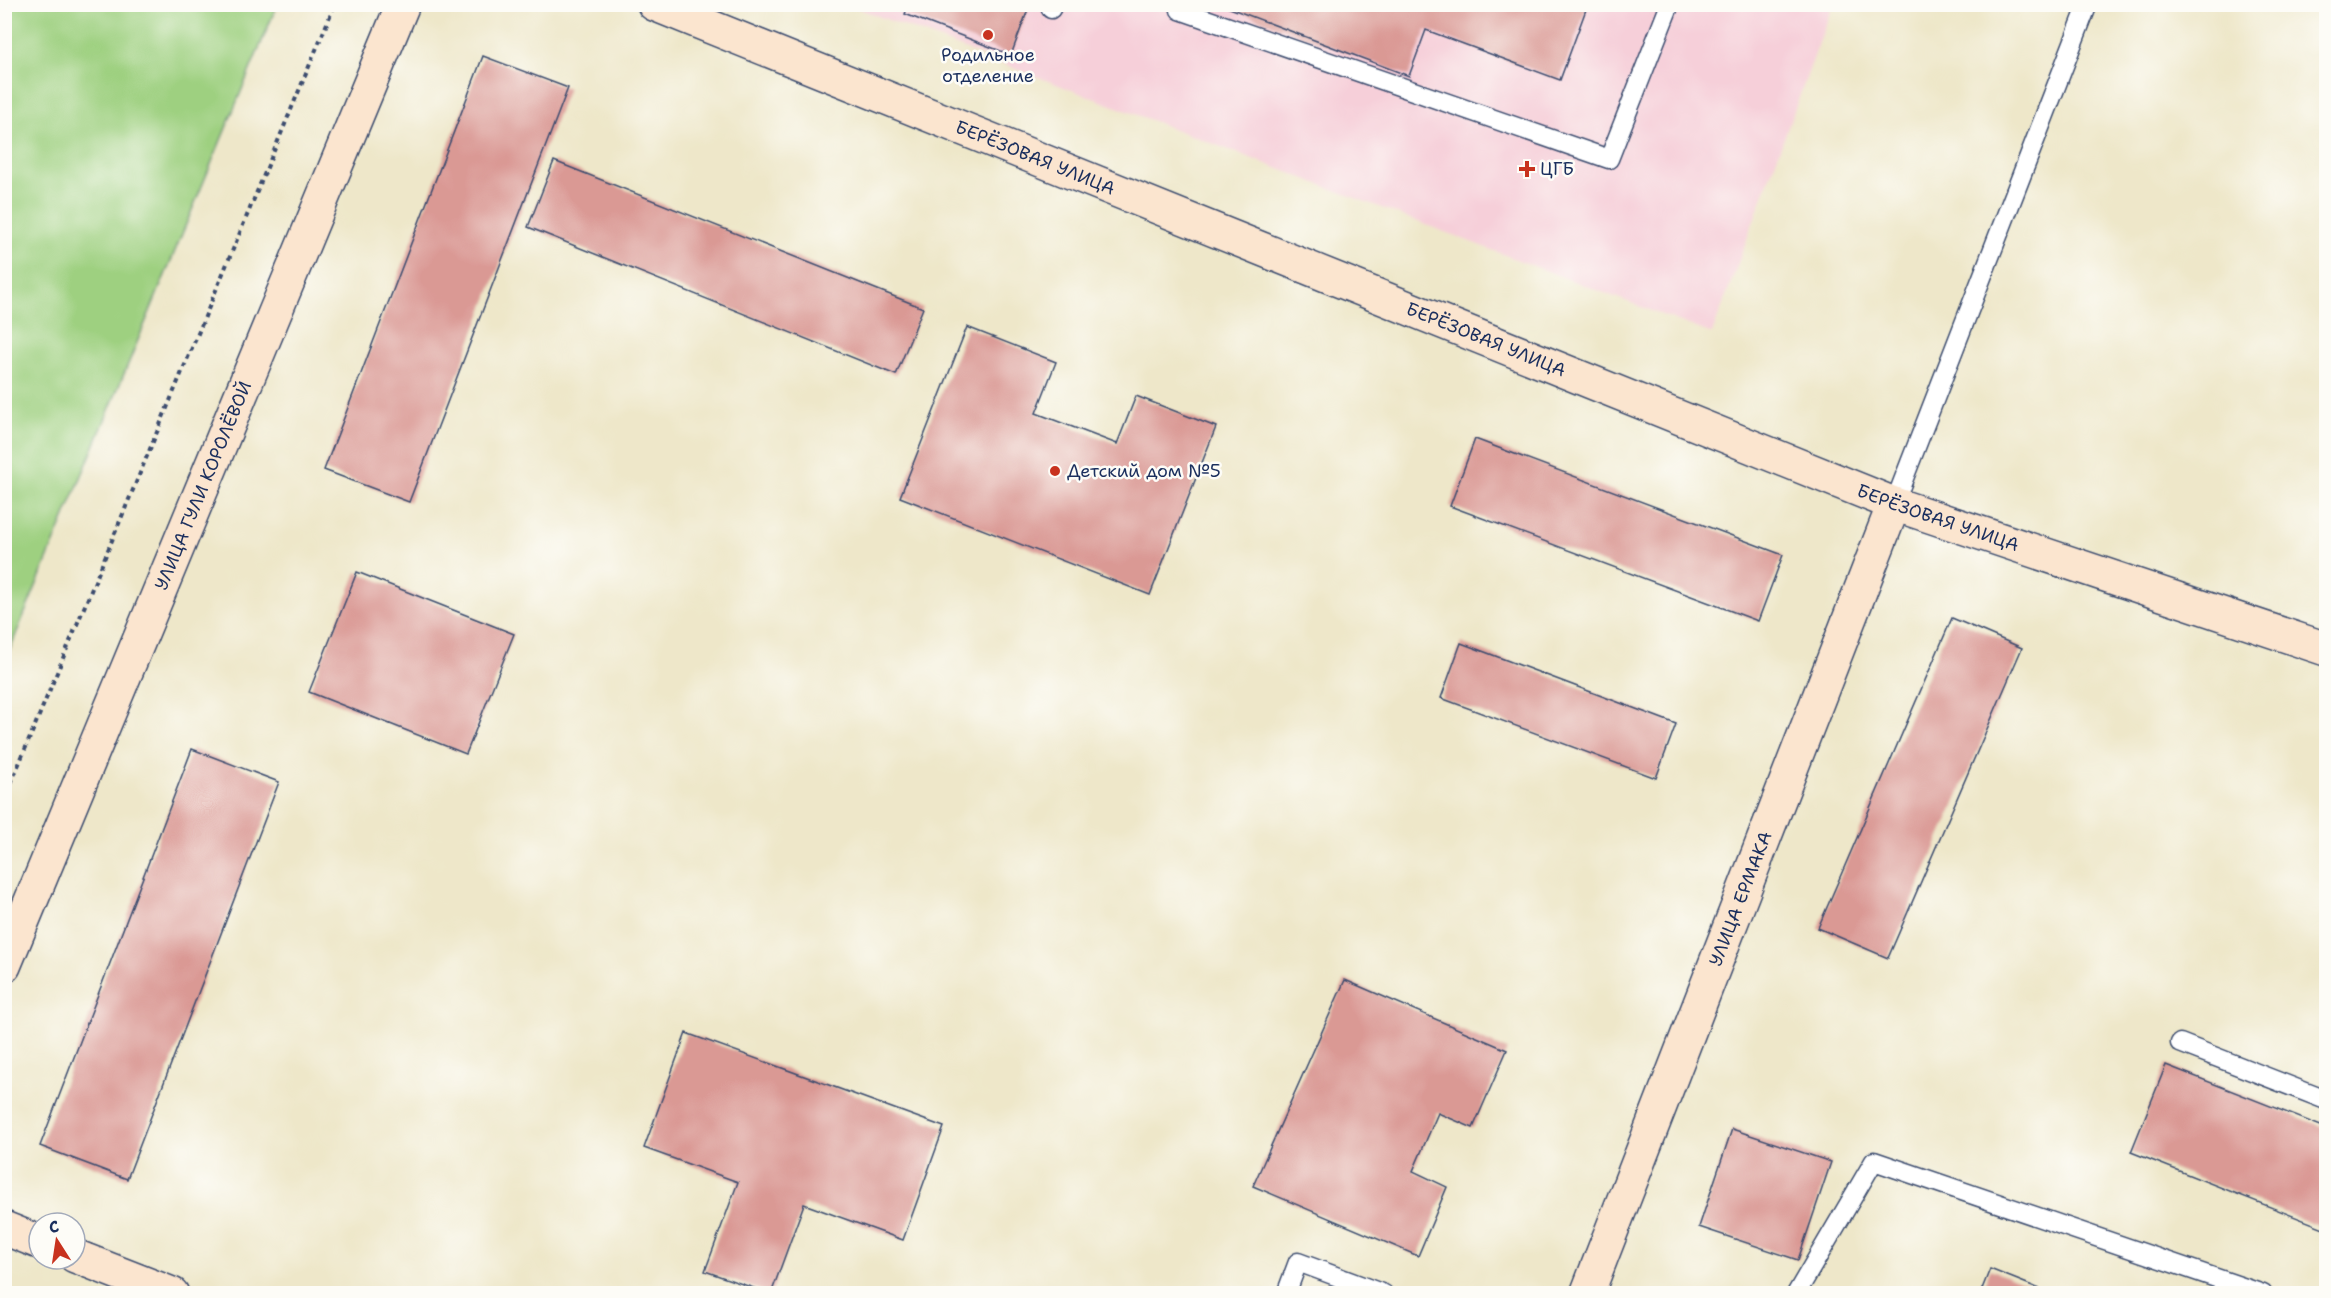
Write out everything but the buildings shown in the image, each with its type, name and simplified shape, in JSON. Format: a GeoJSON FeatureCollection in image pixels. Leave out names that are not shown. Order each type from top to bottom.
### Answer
{"type":"FeatureCollection","features":[{"type":"Feature","properties":{"kind":"street","name":"УЛИЦА ГУЛИ КОРОЛЁВОЙ"},"geometry":{"type":"LineString","coordinates":[[4,966],[403,4]]}},
{"type":"Feature","properties":{"kind":"street","name":"БЕРЁЗОВАЯ УЛИЦА"},"geometry":{"type":"LineString","coordinates":[[654,4],[1894,504],[2326,649]]}},
{"type":"Feature","properties":{"kind":"street","name":"УЛИЦА ЕРМАКА"},"geometry":{"type":"LineString","coordinates":[[1587,1293],[1894,504]]}},
{"type":"Feature","properties":{"kind":"street"},"geometry":{"type":"LineString","coordinates":[[4,1228],[27,1237]]}},
{"type":"Feature","properties":{"kind":"street"},"geometry":{"type":"LineString","coordinates":[[87,1261],[171,1293]]}},
{"type":"Feature","properties":{"kind":"lane"},"geometry":{"type":"LineString","coordinates":[[1180,10],[1609,159],[1670,4]]}},
{"type":"Feature","properties":{"kind":"lane"},"geometry":{"type":"LineString","coordinates":[[1894,504],[2088,4]]}},
{"type":"Feature","properties":{"kind":"lane"},"geometry":{"type":"LineString","coordinates":[[2180,1043],[2326,1100]]}},
{"type":"Feature","properties":{"kind":"lane"},"geometry":{"type":"LineString","coordinates":[[1796,1293],[1874,1161],[2263,1293]]}},
{"type":"Feature","properties":{"kind":"lane"},"geometry":{"type":"LineString","coordinates":[[1286,1293],[1298,1262],[1384,1293]]}},
{"type":"Feature","properties":{"kind":"path"},"geometry":{"type":"LineString","coordinates":[[4,800],[335,4]]}},
{"type":"Feature","properties":{"kind":"shaded area","name":"ЦГБ"},"geometry":{"type":"Polygon","coordinates":[[[849,5],[1833,5],[1712,334],[849,5]]]}},
{"type":"Feature","properties":{"kind":"green space"},"geometry":{"type":"Polygon","coordinates":[[[4,5],[277,5],[5,661],[4,5]]]}},
{"type":"Feature","properties":{"kind":"place","name":"Родильное отделение"},"geometry":{"type":"Point","coordinates":[988,35]}},
{"type":"Feature","properties":{"kind":"place","name":"ЦГБ"},"geometry":{"type":"Point","coordinates":[1527,169]}},
{"type":"Feature","properties":{"kind":"place","name":"Детский дом №5"},"geometry":{"type":"Point","coordinates":[1055,471]}}]}
